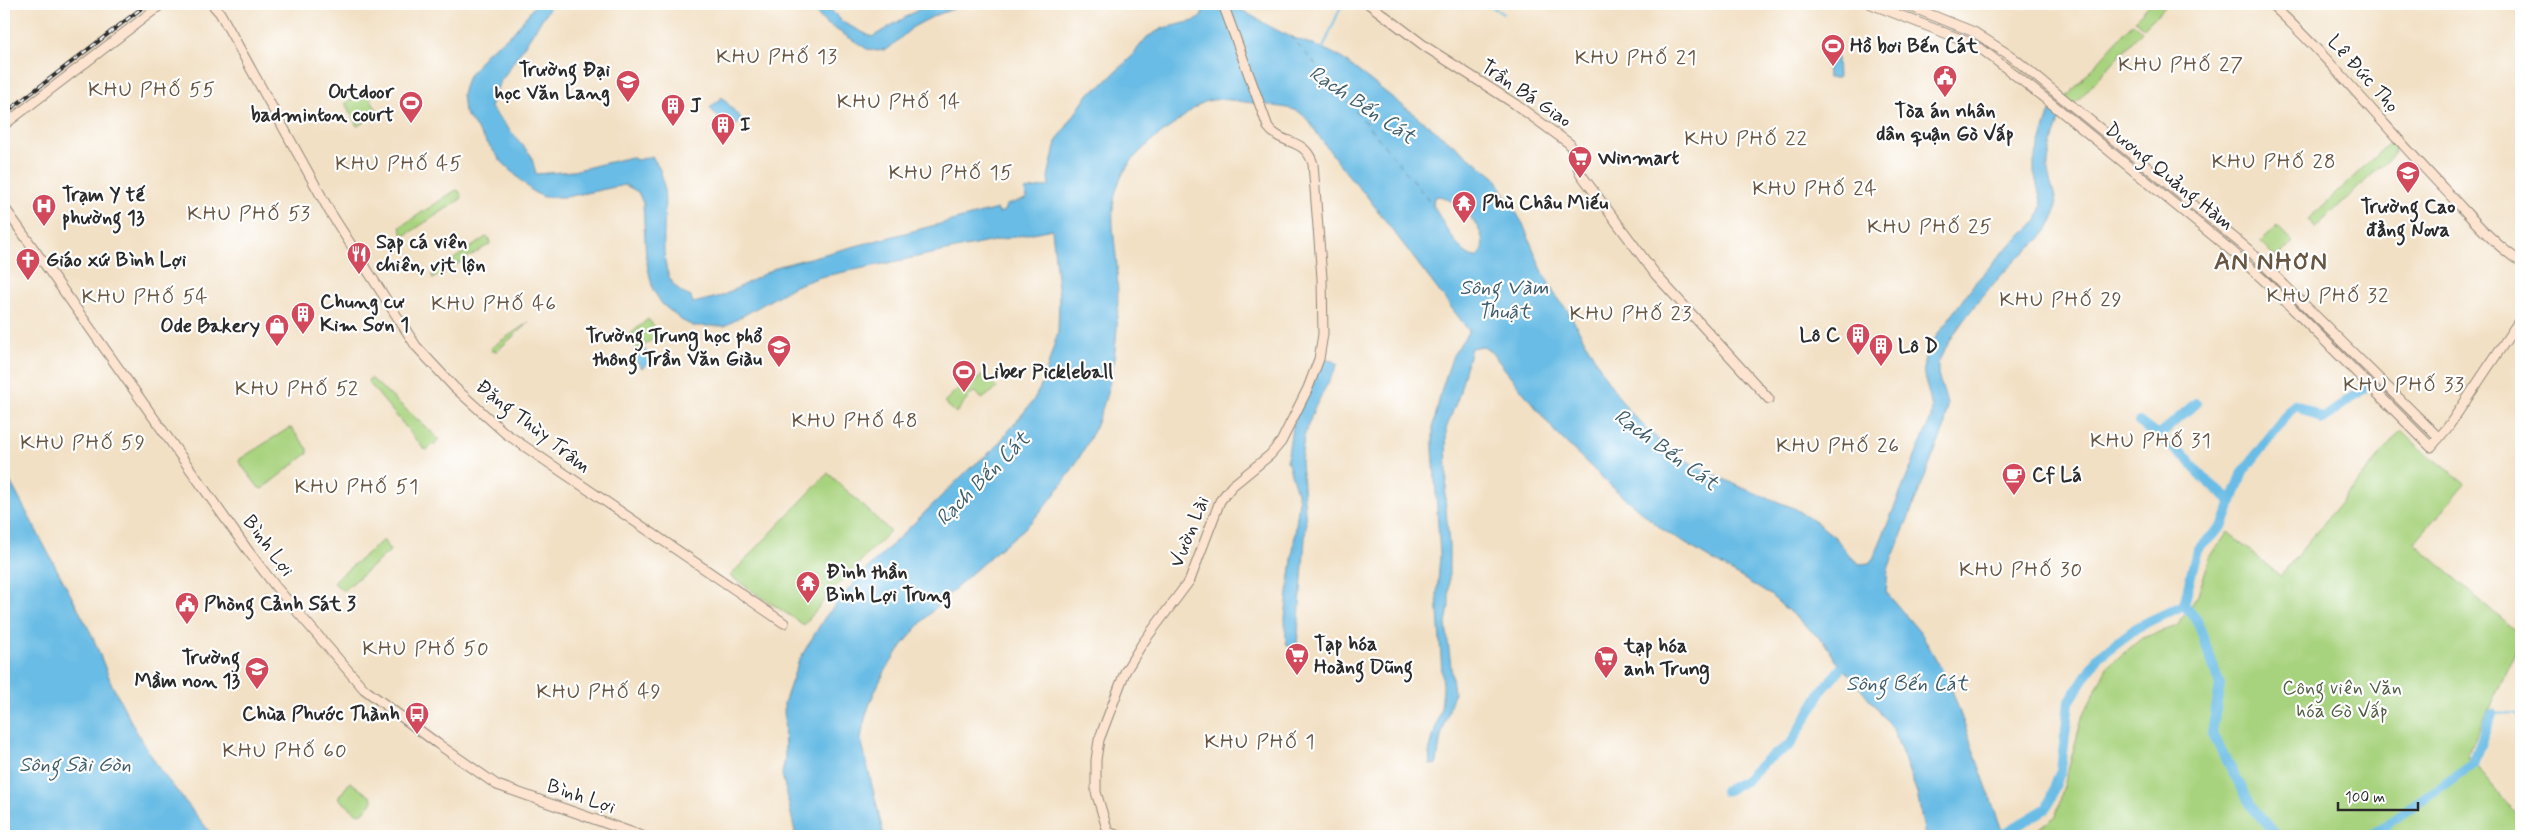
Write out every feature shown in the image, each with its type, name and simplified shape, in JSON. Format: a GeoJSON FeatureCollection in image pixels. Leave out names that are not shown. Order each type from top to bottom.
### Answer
{"type":"FeatureCollection","features":[{"type":"Feature","properties":{"kind":"street"},"geometry":{"type":"LineString","coordinates":[[4,125],[162,4]]}},
{"type":"Feature","properties":{"kind":"street","name":"Đặng Thùy Trâm"},"geometry":{"type":"LineString","coordinates":[[212,4],[218,8],[333,217],[416,346],[479,411],[510,437],[784,623]]}},
{"type":"Feature","properties":{"kind":"street"},"geometry":{"type":"LineString","coordinates":[[1223,4],[1271,127]]}},
{"type":"Feature","properties":{"kind":"street"},"geometry":{"type":"LineString","coordinates":[[1229,4],[1271,127]]}},
{"type":"Feature","properties":{"kind":"street","name":"Trần Bá Giao"},"geometry":{"type":"LineString","coordinates":[[1368,4],[1431,51],[1519,107],[1570,144],[1580,173],[1656,275],[1769,399]]}},
{"type":"Feature","properties":{"kind":"street","name":"Dương Quảng Hàm"},"geometry":{"type":"LineString","coordinates":[[1871,4],[1956,36],[1984,51],[2233,252],[2269,285],[2431,447],[2438,438],[2249,250],[2011,56],[1990,41],[1961,26],[1904,4]]}},
{"type":"Feature","properties":{"kind":"street","name":"Lê Đức Thọ"},"geometry":{"type":"LineString","coordinates":[[2271,4],[2309,40],[2405,148],[2504,249],[2521,262]]}},
{"type":"Feature","properties":{"kind":"street"},"geometry":{"type":"LineString","coordinates":[[1984,51],[1990,41]]}},
{"type":"Feature","properties":{"kind":"street","name":"Vườn Lài"},"geometry":{"type":"LineString","coordinates":[[1119,836],[1108,832],[1096,792],[1096,760],[1098,740],[1126,672],[1142,644],[1190,580],[1220,501],[1232,486],[1270,455],[1281,442],[1308,388],[1322,350],[1322,278],[1313,164],[1304,148],[1281,137],[1271,127]]}},
{"type":"Feature","properties":{"kind":"street","name":"Bình Lợi"},"geometry":{"type":"LineString","coordinates":[[4,206],[249,552],[276,587],[368,693],[497,785],[642,836]]}},
{"type":"Feature","properties":{"kind":"street"},"geometry":{"type":"LineString","coordinates":[[2438,438],[2521,318]]}},
{"type":"Feature","properties":{"kind":"green space"},"geometry":{"type":"Polygon","coordinates":[[[2150,4],[2167,4],[2144,28],[2135,20],[2150,4]]]}},
{"type":"Feature","properties":{"kind":"green space"},"geometry":{"type":"Polygon","coordinates":[[[2133,23],[2142,31],[2070,109],[2062,102],[2133,23]]]}},
{"type":"Feature","properties":{"kind":"green space"},"geometry":{"type":"Polygon","coordinates":[[[367,92],[379,114],[357,126],[345,103],[367,92]]]}},
{"type":"Feature","properties":{"kind":"green space"},"geometry":{"type":"Polygon","coordinates":[[[2390,142],[2396,148],[2394,154],[2315,228],[2308,220],[2390,142]]]}},
{"type":"Feature","properties":{"kind":"green space"},"geometry":{"type":"Polygon","coordinates":[[[456,190],[462,196],[461,199],[406,235],[403,235],[400,227],[456,190]]]}},
{"type":"Feature","properties":{"kind":"green space"},"geometry":{"type":"Polygon","coordinates":[[[2277,226],[2293,242],[2279,256],[2273,256],[2260,242],[2277,226]]]}},
{"type":"Feature","properties":{"kind":"green space"},"geometry":{"type":"Polygon","coordinates":[[[486,237],[489,238],[490,244],[433,279],[432,274],[486,237]]]}},
{"type":"Feature","properties":{"kind":"green space"},"geometry":{"type":"Polygon","coordinates":[[[648,319],[660,333],[639,350],[627,337],[648,319]]]}},
{"type":"Feature","properties":{"kind":"green space"},"geometry":{"type":"Polygon","coordinates":[[[529,322],[497,351],[491,351],[492,347],[529,322]]]}},
{"type":"Feature","properties":{"kind":"green space","name":"Liber Pickleball"},"geometry":{"type":"Polygon","coordinates":[[[984,374],[997,388],[982,399],[976,392],[972,393],[956,413],[944,402],[965,382],[968,387],[984,374]]]}},
{"type":"Feature","properties":{"kind":"green space"},"geometry":{"type":"Polygon","coordinates":[[[371,378],[438,438],[438,441],[427,450],[424,449],[369,383],[368,380],[371,378]]]}},
{"type":"Feature","properties":{"kind":"green space"},"geometry":{"type":"Polygon","coordinates":[[[289,428],[308,449],[308,453],[262,489],[259,488],[239,462],[240,459],[289,428]]]}},
{"type":"Feature","properties":{"kind":"green space","name":"Công viên Văn hóa Gò Vấp"},"geometry":{"type":"Polygon","coordinates":[[[2401,430],[2420,448],[2465,483],[2414,543],[2521,636],[2521,640],[2467,756],[2521,819],[2521,836],[2029,836],[2056,816],[2082,718],[2107,667],[2142,638],[2177,626],[2198,595],[2210,557],[2228,532],[2280,576],[2401,430]]]}},
{"type":"Feature","properties":{"kind":"green space"},"geometry":{"type":"Polygon","coordinates":[[[828,473],[890,531],[830,593],[804,625],[730,576],[828,473]]]}},
{"type":"Feature","properties":{"kind":"green space"},"geometry":{"type":"Polygon","coordinates":[[[384,541],[390,551],[343,591],[334,583],[334,581],[384,541]]]}},
{"type":"Feature","properties":{"kind":"green space"},"geometry":{"type":"Polygon","coordinates":[[[350,782],[371,797],[373,801],[363,813],[358,814],[338,798],[350,782]]]}},
{"type":"Feature","properties":{"kind":"water","name":"Sông Vàm Thuật"},"geometry":{"type":"Polygon","coordinates":[[[536,4],[552,4],[499,84],[490,107],[531,155],[536,174],[573,171],[631,157],[637,160],[652,157],[660,170],[664,187],[664,244],[665,261],[669,277],[679,290],[691,297],[693,303],[722,296],[779,266],[997,209],[999,213],[1004,211],[1006,205],[1026,199],[1025,190],[1049,186],[1048,177],[1056,142],[1089,93],[1100,87],[1130,58],[1147,37],[1163,28],[1194,21],[1201,17],[1205,4],[1235,4],[1238,8],[1282,33],[1340,57],[1495,177],[1523,224],[1541,268],[1554,293],[1568,311],[1606,378],[1628,410],[1665,446],[1694,465],[1745,489],[1794,508],[1812,519],[1836,538],[1849,556],[1860,564],[1869,563],[1874,557],[1931,418],[1930,400],[1924,377],[1928,348],[1974,284],[2003,252],[2037,221],[2042,205],[2034,172],[2034,162],[2050,111],[2060,116],[2048,164],[2049,179],[2056,207],[2051,224],[2044,235],[2006,270],[1973,308],[1953,335],[1938,363],[1938,375],[1947,403],[1945,426],[1888,569],[1886,592],[1923,636],[1949,682],[2004,836],[1925,836],[1917,793],[1893,729],[1851,676],[1837,662],[1824,642],[1770,595],[1663,530],[1612,487],[1556,433],[1492,353],[1482,346],[1471,348],[1459,395],[1446,429],[1447,479],[1445,497],[1449,545],[1449,606],[1446,624],[1454,693],[1441,736],[1437,762],[1435,765],[1430,764],[1429,752],[1441,708],[1443,689],[1437,596],[1440,555],[1433,426],[1442,388],[1453,355],[1469,331],[1303,115],[1295,110],[1280,107],[1238,101],[1210,100],[1198,106],[1137,154],[1120,180],[1116,191],[1113,212],[1118,291],[1114,362],[1103,407],[1094,430],[1078,460],[1053,497],[1031,522],[954,589],[912,633],[894,657],[879,683],[868,710],[861,739],[884,836],[796,836],[782,774],[785,758],[784,703],[799,660],[825,617],[860,576],[968,470],[994,449],[1033,401],[1043,382],[1058,332],[1059,297],[1052,229],[820,277],[795,286],[725,326],[693,326],[681,320],[662,304],[653,290],[646,259],[643,203],[638,192],[625,185],[566,197],[544,197],[533,192],[501,161],[464,112],[462,94],[467,78],[487,52],[512,34],[536,4]],[[1439,196],[1434,197],[1433,205],[1458,245],[1471,256],[1477,257],[1482,249],[1482,239],[1479,230],[1465,212],[1447,199],[1439,196]]]}},
{"type":"Feature","properties":{"kind":"water"},"geometry":{"type":"Polygon","coordinates":[[[809,4],[825,4],[844,23],[872,37],[928,4],[967,4],[934,16],[913,27],[888,49],[878,51],[867,49],[824,22],[809,4]]]}},
{"type":"Feature","properties":{"kind":"water","name":"Hồ bơi Bến Cát"},"geometry":{"type":"Polygon","coordinates":[[[1837,56],[1838,78],[1828,78],[1827,57],[1837,56]]]}},
{"type":"Feature","properties":{"kind":"water"},"geometry":{"type":"Polygon","coordinates":[[[722,97],[742,120],[730,131],[710,108],[722,97]]]}},
{"type":"Feature","properties":{"kind":"water"},"geometry":{"type":"Polygon","coordinates":[[[643,348],[653,359],[642,368],[632,357],[643,348]]]}},
{"type":"Feature","properties":{"kind":"water"},"geometry":{"type":"Polygon","coordinates":[[[1322,356],[1338,364],[1314,409],[1304,437],[1301,461],[1306,525],[1297,646],[1292,650],[1286,643],[1285,618],[1299,500],[1287,460],[1292,428],[1322,356]]]}},
{"type":"Feature","properties":{"kind":"water","name":"Sông Sài Gòn"},"geometry":{"type":"Polygon","coordinates":[[[4,470],[92,635],[112,685],[135,729],[160,770],[213,836],[4,836],[4,470]]]}},
{"type":"Feature","properties":{"kind":"waterway"},"geometry":{"type":"LineString","coordinates":[[1323,48],[1342,4]]}},
{"type":"Feature","properties":{"kind":"waterway"},"geometry":{"type":"LineString","coordinates":[[1488,4],[1503,14]]}},
{"type":"Feature","properties":{"kind":"waterway"},"geometry":{"type":"LineString","coordinates":[[2184,605],[2197,550],[2223,525],[2243,472],[2295,404],[2323,419],[2363,389]]}},
{"type":"Feature","properties":{"kind":"waterway"},"geometry":{"type":"LineString","coordinates":[[2158,436],[2196,403]]}},
{"type":"Feature","properties":{"kind":"waterway"},"geometry":{"type":"LineString","coordinates":[[2139,422],[2188,459],[2198,473],[2232,502]]}},
{"type":"Feature","properties":{"kind":"waterway"},"geometry":{"type":"LineString","coordinates":[[2000,836],[2047,808],[2061,770],[2069,702],[2098,657],[2139,626],[2184,605],[2197,620],[2220,685],[2212,733],[2252,807],[2277,836]]}},
{"type":"Feature","properties":{"kind":"waterway","name":"Sông Bến Cát"},"geometry":{"type":"LineString","coordinates":[[1725,791],[1745,781],[1765,761],[1790,745],[1823,689],[1850,658]]}},
{"type":"Feature","properties":{"kind":"waterway"},"geometry":{"type":"LineString","coordinates":[[2492,714],[2515,713],[2521,716]]}},
{"type":"Feature","properties":{"kind":"waterway"},"geometry":{"type":"LineString","coordinates":[[2370,836],[2472,765],[2492,714]]}},
{"type":"Feature","properties":{"kind":"ferry route"},"geometry":{"type":"LineString","coordinates":[[1290,36],[1342,94],[1433,205]]}},
{"type":"Feature","properties":{"kind":"railway"},"geometry":{"type":"LineString","coordinates":[[4,114],[147,4]]}},
{"type":"Feature","properties":{"kind":"place","name":"Hồ bơi Bến Cát"},"geometry":{"type":"Point","coordinates":[1833,67]}},
{"type":"Feature","properties":{"kind":"place","name":"Tòa án nhân dân quận Gò Vấp"},"geometry":{"type":"Point","coordinates":[1945,98]}},
{"type":"Feature","properties":{"kind":"place","name":"Trường Đại học Văn Lang"},"geometry":{"type":"Point","coordinates":[628,103]}},
{"type":"Feature","properties":{"kind":"place","name":"Outdoor badminton court"},"geometry":{"type":"Point","coordinates":[411,124]}},
{"type":"Feature","properties":{"kind":"place","name":"J"},"geometry":{"type":"Point","coordinates":[673,127]}},
{"type":"Feature","properties":{"kind":"place","name":"I"},"geometry":{"type":"Point","coordinates":[723,146]}},
{"type":"Feature","properties":{"kind":"place","name":"Winmart"},"geometry":{"type":"Point","coordinates":[1580,179]}},
{"type":"Feature","properties":{"kind":"place","name":"Trường Cao đẳng Nova"},"geometry":{"type":"Point","coordinates":[2408,194]}},
{"type":"Feature","properties":{"kind":"place","name":"Phù Châu Miếu"},"geometry":{"type":"Point","coordinates":[1464,224]}},
{"type":"Feature","properties":{"kind":"place","name":"Trạm Y tế phường 13"},"geometry":{"type":"Point","coordinates":[44,227]}},
{"type":"Feature","properties":{"kind":"place","name":"Sạp cá viên chiên, vịt lộn"},"geometry":{"type":"Point","coordinates":[359,275]}},
{"type":"Feature","properties":{"kind":"place","name":"Giáo xứ Bình Lợi"},"geometry":{"type":"Point","coordinates":[28,281]}},
{"type":"Feature","properties":{"kind":"place","name":"Chung cư Kim Sơn 1"},"geometry":{"type":"Point","coordinates":[303,335]}},
{"type":"Feature","properties":{"kind":"place","name":"Ode Bakery"},"geometry":{"type":"Point","coordinates":[277,347]}},
{"type":"Feature","properties":{"kind":"place","name":"Lô C"},"geometry":{"type":"Point","coordinates":[1858,356]}},
{"type":"Feature","properties":{"kind":"place","name":"Lô D"},"geometry":{"type":"Point","coordinates":[1881,367]}},
{"type":"Feature","properties":{"kind":"place","name":"Trường Trung học phổ thông Trần Văn Giàu"},"geometry":{"type":"Point","coordinates":[779,368]}},
{"type":"Feature","properties":{"kind":"place","name":"Liber Pickleball"},"geometry":{"type":"Point","coordinates":[964,393]}},
{"type":"Feature","properties":{"kind":"place","name":"Cf Lá"},"geometry":{"type":"Point","coordinates":[2014,496]}},
{"type":"Feature","properties":{"kind":"place","name":"Đình thần Bình Lợi Trung"},"geometry":{"type":"Point","coordinates":[808,604]}},
{"type":"Feature","properties":{"kind":"place","name":"Phòng Cảnh Sát 3"},"geometry":{"type":"Point","coordinates":[187,625]}},
{"type":"Feature","properties":{"kind":"place","name":"Tạp hóa Hoàng Dũng"},"geometry":{"type":"Point","coordinates":[1297,676]}},
{"type":"Feature","properties":{"kind":"place","name":"tạp hóa anh Trung"},"geometry":{"type":"Point","coordinates":[1606,679]}},
{"type":"Feature","properties":{"kind":"place","name":"Trường Mầm non 13"},"geometry":{"type":"Point","coordinates":[257,690]}},
{"type":"Feature","properties":{"kind":"place","name":"Chùa Phước Thành"},"geometry":{"type":"Point","coordinates":[417,735]}},
{"type":"Feature","properties":{"kind":"district","name":"KHU PHỐ 13"},"geometry":{"type":"Point","coordinates":[777,57]}},
{"type":"Feature","properties":{"kind":"district","name":"KHU PHỐ 21"},"geometry":{"type":"Point","coordinates":[1636,58]}},
{"type":"Feature","properties":{"kind":"district","name":"KHU PHỐ 27"},"geometry":{"type":"Point","coordinates":[2181,65]}},
{"type":"Feature","properties":{"kind":"district","name":"KHU PHỐ 55"},"geometry":{"type":"Point","coordinates":[152,90]}},
{"type":"Feature","properties":{"kind":"district","name":"KHU PHỐ 14"},"geometry":{"type":"Point","coordinates":[899,102]}},
{"type":"Feature","properties":{"kind":"district","name":"KHU PHỐ 22"},"geometry":{"type":"Point","coordinates":[1746,139]}},
{"type":"Feature","properties":{"kind":"district","name":"KHU PHỐ 28"},"geometry":{"type":"Point","coordinates":[2274,162]}},
{"type":"Feature","properties":{"kind":"district","name":"KHU PHỐ 45"},"geometry":{"type":"Point","coordinates":[399,164]}},
{"type":"Feature","properties":{"kind":"district","name":"KHU PHỐ 15"},"geometry":{"type":"Point","coordinates":[951,173]}},
{"type":"Feature","properties":{"kind":"district","name":"KHU PHỐ 24"},"geometry":{"type":"Point","coordinates":[1815,189]}},
{"type":"Feature","properties":{"kind":"district","name":"KHU PHỐ 53"},"geometry":{"type":"Point","coordinates":[249,214]}},
{"type":"Feature","properties":{"kind":"district","name":"KHU PHỐ 25"},"geometry":{"type":"Point","coordinates":[1930,227]}},
{"type":"Feature","properties":{"kind":"district","name":"AN NHƠN"},"geometry":{"type":"Point","coordinates":[2271,262]}},
{"type":"Feature","properties":{"kind":"district","name":"KHU PHỐ 32"},"geometry":{"type":"Point","coordinates":[2328,296]}},
{"type":"Feature","properties":{"kind":"district","name":"KHU PHỐ 54"},"geometry":{"type":"Point","coordinates":[145,297]}},
{"type":"Feature","properties":{"kind":"district","name":"KHU PHỐ 29"},"geometry":{"type":"Point","coordinates":[2061,300]}},
{"type":"Feature","properties":{"kind":"district","name":"KHU PHỐ 46"},"geometry":{"type":"Point","coordinates":[494,304]}},
{"type":"Feature","properties":{"kind":"district","name":"KHU PHỐ 23"},"geometry":{"type":"Point","coordinates":[1631,314]}},
{"type":"Feature","properties":{"kind":"district","name":"KHU PHỐ 33"},"geometry":{"type":"Point","coordinates":[2404,385]}},
{"type":"Feature","properties":{"kind":"district","name":"KHU PHỐ 52"},"geometry":{"type":"Point","coordinates":[297,389]}},
{"type":"Feature","properties":{"kind":"district","name":"KHU PHỐ 48"},"geometry":{"type":"Point","coordinates":[855,421]}},
{"type":"Feature","properties":{"kind":"district","name":"KHU PHỐ 31"},"geometry":{"type":"Point","coordinates":[2151,441]}},
{"type":"Feature","properties":{"kind":"district","name":"KHU PHỐ 59"},"geometry":{"type":"Point","coordinates":[83,443]}},
{"type":"Feature","properties":{"kind":"district","name":"KHU PHỐ 26"},"geometry":{"type":"Point","coordinates":[1838,446]}},
{"type":"Feature","properties":{"kind":"district","name":"KHU PHỐ 51"},"geometry":{"type":"Point","coordinates":[357,487]}},
{"type":"Feature","properties":{"kind":"district","name":"KHU PHỐ 30"},"geometry":{"type":"Point","coordinates":[2021,570]}},
{"type":"Feature","properties":{"kind":"district","name":"KHU PHỐ 50"},"geometry":{"type":"Point","coordinates":[426,649]}},
{"type":"Feature","properties":{"kind":"district","name":"KHU PHỐ 49"},"geometry":{"type":"Point","coordinates":[599,692]}},
{"type":"Feature","properties":{"kind":"district","name":"KHU PHỐ 1"},"geometry":{"type":"Point","coordinates":[1260,742]}},
{"type":"Feature","properties":{"kind":"district","name":"KHU PHỐ 60"},"geometry":{"type":"Point","coordinates":[285,751]}},
{"type":"Feature","properties":{"kind":"water label","name":"Rạch Bến Cát"},"geometry":{"type":"Point","coordinates":[1362,105]}},
{"type":"Feature","properties":{"kind":"water label","name":"Rạch Bến Cát"},"geometry":{"type":"Point","coordinates":[1666,450]}},
{"type":"Feature","properties":{"kind":"water label","name":"Rạch Bến Cát"},"geometry":{"type":"Point","coordinates":[983,479]}}]}
